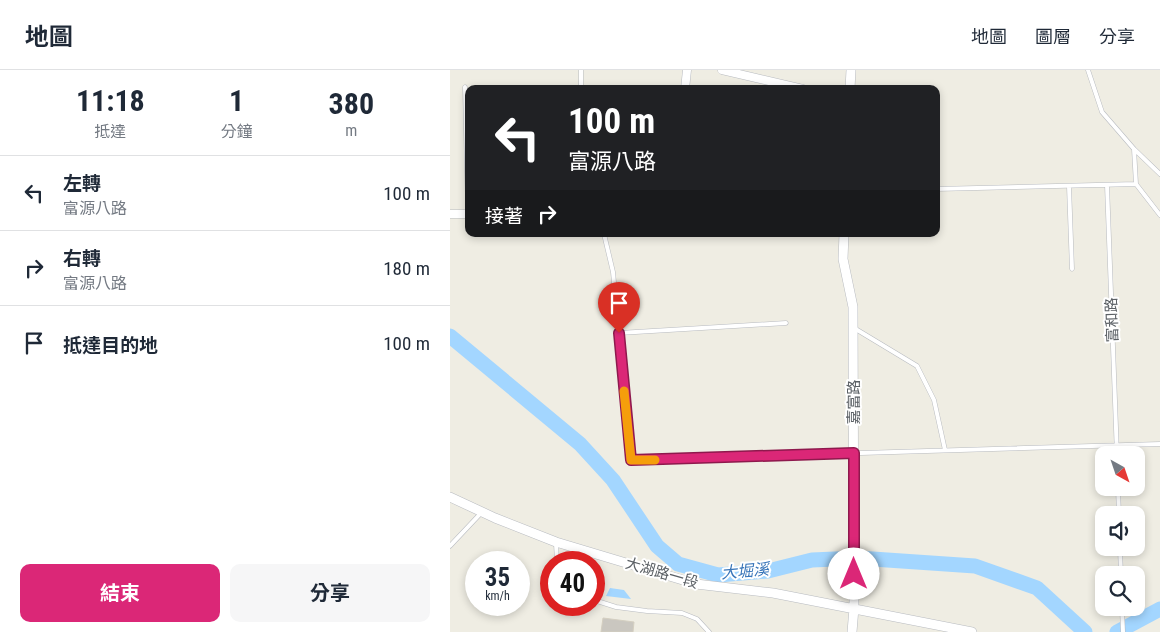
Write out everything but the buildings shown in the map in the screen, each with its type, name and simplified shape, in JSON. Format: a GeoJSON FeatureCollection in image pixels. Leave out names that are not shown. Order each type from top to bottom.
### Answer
{"type":"FeatureCollection","features":[{"type":"Feature","properties":{"kind":"street"},"geometry":{"type":"LineString","coordinates":[[685,85],[687,70]]}},
{"type":"Feature","properties":{"kind":"street"},"geometry":{"type":"LineString","coordinates":[[722,70],[786,85]]}},
{"type":"Feature","properties":{"kind":"street"},"geometry":{"type":"LineString","coordinates":[[850,70],[850,85]]}},
{"type":"Feature","properties":{"kind":"street"},"geometry":{"type":"LineString","coordinates":[[450,214],[465,214]]}},
{"type":"Feature","properties":{"kind":"street","name":"嘉富路"},"geometry":{"type":"LineString","coordinates":[[844,237],[843,258],[853,307],[854,608],[852,632]]}},
{"type":"Feature","properties":{"kind":"street","name":"大湖路一段"},"geometry":{"type":"LineString","coordinates":[[450,497],[556,542],[696,584],[773,593],[972,632]]}},
{"type":"Feature","properties":{"kind":"lane"},"geometry":{"type":"LineString","coordinates":[[580,70],[581,85]]}},
{"type":"Feature","properties":{"kind":"lane"},"geometry":{"type":"LineString","coordinates":[[1088,70],[1102,112],[1134,149],[1160,174]]}},
{"type":"Feature","properties":{"kind":"lane"},"geometry":{"type":"LineString","coordinates":[[1134,149],[1136,184],[1160,215]]}},
{"type":"Feature","properties":{"kind":"lane"},"geometry":{"type":"LineString","coordinates":[[940,189],[1136,184]]}},
{"type":"Feature","properties":{"kind":"lane","name":"富和路"},"geometry":{"type":"LineString","coordinates":[[1107,185],[1116,446]]}},
{"type":"Feature","properties":{"kind":"lane"},"geometry":{"type":"LineString","coordinates":[[1069,186],[1072,269]]}},
{"type":"Feature","properties":{"kind":"lane"},"geometry":{"type":"LineString","coordinates":[[605,237],[613,272],[631,460],[1095,446]]}},
{"type":"Feature","properties":{"kind":"lane"},"geometry":{"type":"LineString","coordinates":[[619,333],[786,323]]}},
{"type":"Feature","properties":{"kind":"lane"},"geometry":{"type":"LineString","coordinates":[[853,327],[917,366],[934,400],[944,450]]}},
{"type":"Feature","properties":{"kind":"lane"},"geometry":{"type":"LineString","coordinates":[[1116,446],[1160,444]]}},
{"type":"Feature","properties":{"kind":"lane"},"geometry":{"type":"LineString","coordinates":[[450,546],[482,512]]}},
{"type":"Feature","properties":{"kind":"lane"},"geometry":{"type":"LineString","coordinates":[[556,542],[556,551]]}},
{"type":"Feature","properties":{"kind":"lane"},"geometry":{"type":"LineString","coordinates":[[605,604],[616,607],[648,611],[682,612],[697,620],[709,632]]}},
{"type":"Feature","properties":{"kind":"lane"},"geometry":{"type":"LineString","coordinates":[[1122,616],[1123,632]]}},
{"type":"Feature","properties":{"kind":"water"},"geometry":{"type":"Polygon","coordinates":[[[610,588],[624,590],[631,599],[606,596],[610,588]]]}},
{"type":"Feature","properties":{"kind":"waterway","name":"大堀溪"},"geometry":{"type":"LineString","coordinates":[[450,336],[580,444],[613,480],[657,546],[678,564],[718,575],[768,571],[812,560],[858,558],[975,566],[1037,588],[1085,632]]}},
{"type":"Feature","properties":{"kind":"waterway","name":"大堀溪"},"geometry":{"type":"LineString","coordinates":[[1117,632],[1160,609]]}},
{"type":"Feature","properties":{"kind":"slow traffic"},"geometry":{"type":"LineString","coordinates":[[624,391],[631,460],[655,460]]}},
{"type":"Feature","properties":{"kind":"route"},"geometry":{"type":"LineString","coordinates":[[619,333],[631,460],[854,453],[854,574]]}}]}
